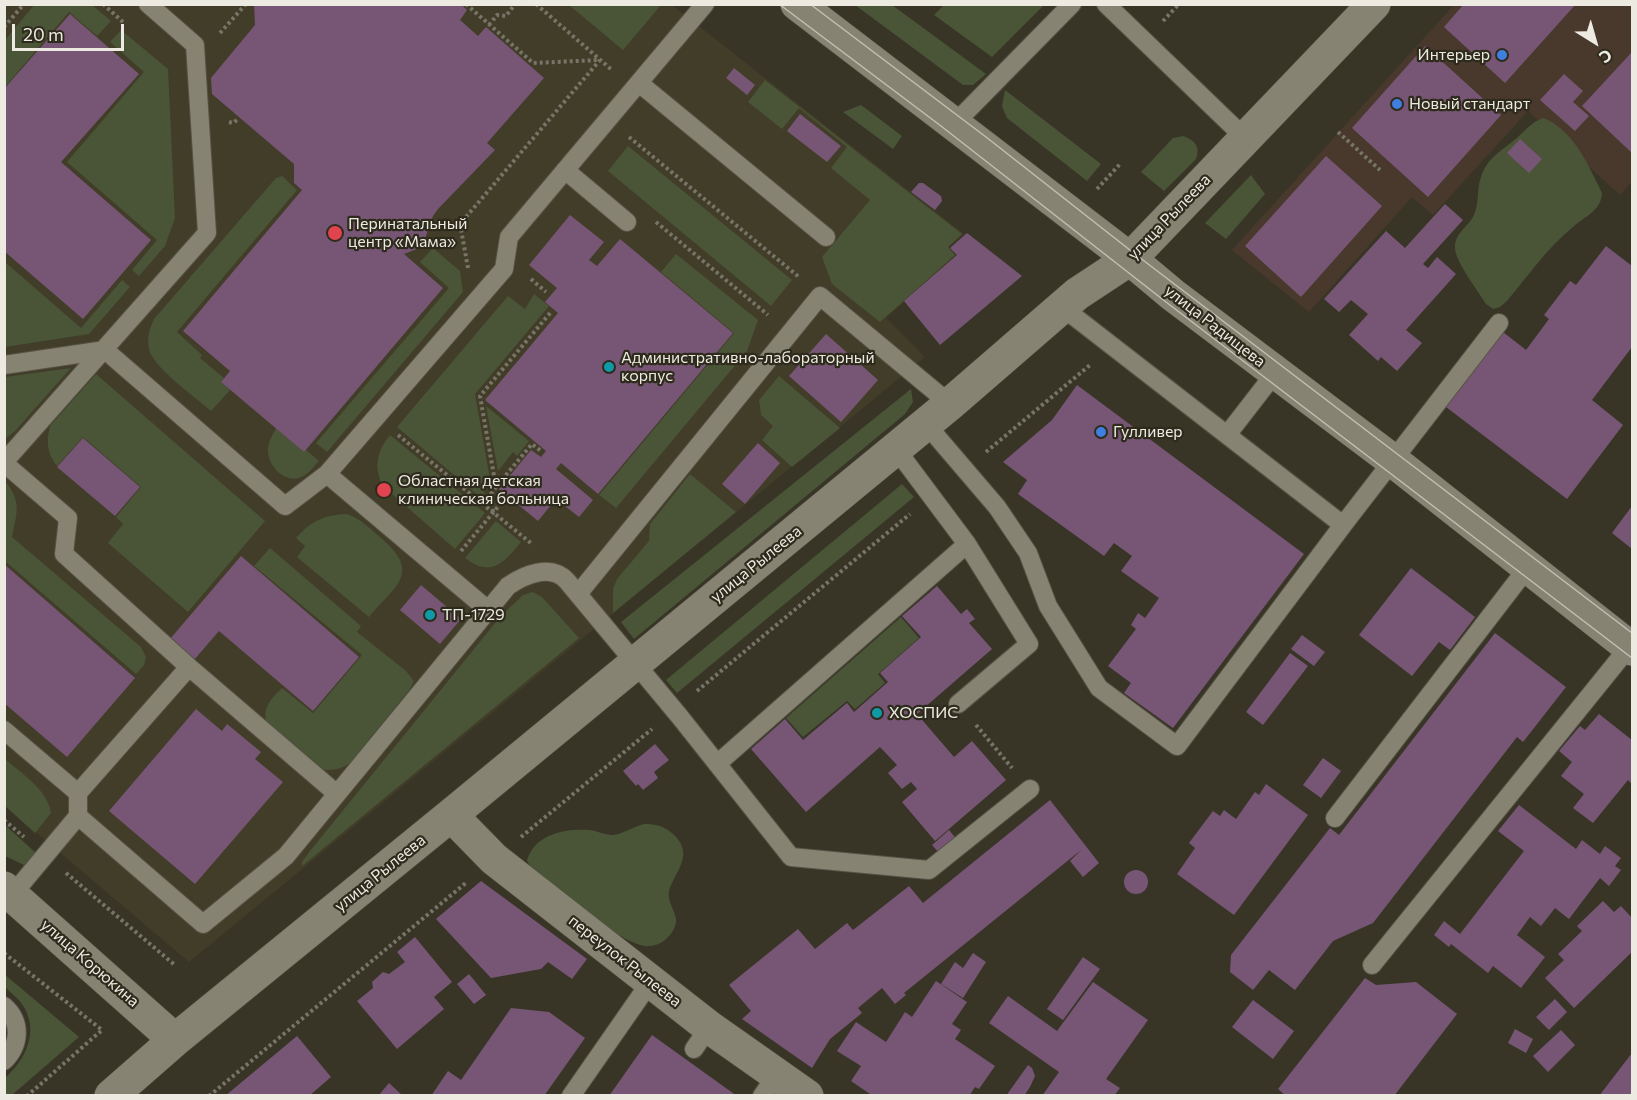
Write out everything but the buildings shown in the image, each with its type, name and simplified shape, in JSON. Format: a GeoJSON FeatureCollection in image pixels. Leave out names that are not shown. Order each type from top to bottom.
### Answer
{"type":"FeatureCollection","features":[{"type":"Feature","properties":{"kind":"street","name":"улица Радищева"},"geometry":{"type":"LineString","coordinates":[[796,4],[1130,259],[1173,295],[1392,460],[1631,648]]}},
{"type":"Feature","properties":{"kind":"street","name":"улица Рылеева"},"geometry":{"type":"LineString","coordinates":[[111,1095],[175,1040],[896,449],[1077,294],[1130,259],[1374,4]]}},
{"type":"Feature","properties":{"kind":"street","name":"переулок Рылеева"},"geometry":{"type":"LineString","coordinates":[[452,815],[494,859],[651,981],[702,1038],[769,1085],[807,1095]]}},
{"type":"Feature","properties":{"kind":"street","name":"улица Корюкина"},"geometry":{"type":"LineString","coordinates":[[8,891],[175,1040]]}},
{"type":"Feature","properties":{"kind":"lane"},"geometry":{"type":"LineString","coordinates":[[148,4],[195,45],[207,233],[4,462],[68,518],[64,554],[189,667],[337,794]]}},
{"type":"Feature","properties":{"kind":"lane"},"geometry":{"type":"LineString","coordinates":[[4,365],[105,350],[285,506],[327,474],[504,269],[509,237],[705,4]]}},
{"type":"Feature","properties":{"kind":"lane"},"geometry":{"type":"LineString","coordinates":[[954,124],[1072,4]]}},
{"type":"Feature","properties":{"kind":"lane"},"geometry":{"type":"LineString","coordinates":[[1109,6],[1245,138]]}},
{"type":"Feature","properties":{"kind":"lane"},"geometry":{"type":"LineString","coordinates":[[636,86],[826,237]]}},
{"type":"Feature","properties":{"kind":"lane"},"geometry":{"type":"LineString","coordinates":[[565,170],[627,222]]}},
{"type":"Feature","properties":{"kind":"lane"},"geometry":{"type":"LineString","coordinates":[[578,594],[820,296],[938,414],[1028,553],[1048,606],[1099,688],[1177,746],[1392,460],[1499,323]]}},
{"type":"Feature","properties":{"kind":"lane"},"geometry":{"type":"LineString","coordinates":[[1062,307],[1343,525]]}},
{"type":"Feature","properties":{"kind":"lane"},"geometry":{"type":"LineString","coordinates":[[1227,435],[1275,372]]}},
{"type":"Feature","properties":{"kind":"lane"},"geometry":{"type":"LineString","coordinates":[[896,449],[967,544],[1029,644],[958,704]]}},
{"type":"Feature","properties":{"kind":"lane"},"geometry":{"type":"LineString","coordinates":[[327,474],[488,610]]}},
{"type":"Feature","properties":{"kind":"lane"},"geometry":{"type":"LineString","coordinates":[[717,764],[967,544]]}},
{"type":"Feature","properties":{"kind":"lane"},"geometry":{"type":"LineString","coordinates":[[1335,818],[1528,567]]}},
{"type":"Feature","properties":{"kind":"lane"},"geometry":{"type":"LineString","coordinates":[[78,816],[203,924],[286,855],[508,586],[520,577],[536,572],[552,573],[564,577],[791,857],[929,870],[1030,789]]}},
{"type":"Feature","properties":{"kind":"lane"},"geometry":{"type":"LineString","coordinates":[[1372,965],[1631,648]]}},
{"type":"Feature","properties":{"kind":"lane"},"geometry":{"type":"LineString","coordinates":[[8,891],[45,855],[78,816],[78,793],[189,667]]}},
{"type":"Feature","properties":{"kind":"lane"},"geometry":{"type":"LineString","coordinates":[[4,730],[78,793]]}},
{"type":"Feature","properties":{"kind":"lane"},"geometry":{"type":"LineString","coordinates":[[571,1095],[651,981]]}},
{"type":"Feature","properties":{"kind":"lane"},"geometry":{"type":"LineString","coordinates":[[4,1006],[16,1023],[18,1033],[15,1047],[4,1061]]}},
{"type":"Feature","properties":{"kind":"path"},"geometry":{"type":"LineString","coordinates":[[4,27],[24,4]]}},
{"type":"Feature","properties":{"kind":"path"},"geometry":{"type":"LineString","coordinates":[[103,4],[129,27]]}},
{"type":"Feature","properties":{"kind":"path"},"geometry":{"type":"LineString","coordinates":[[466,4],[532,63],[600,60]]}},
{"type":"Feature","properties":{"kind":"path"},"geometry":{"type":"LineString","coordinates":[[489,25],[498,15],[506,16],[515,4]]}},
{"type":"Feature","properties":{"kind":"path"},"geometry":{"type":"LineString","coordinates":[[536,4],[600,60],[636,86]]}},
{"type":"Feature","properties":{"kind":"path"},"geometry":{"type":"LineString","coordinates":[[468,269],[460,224],[600,60]]}},
{"type":"Feature","properties":{"kind":"path"},"geometry":{"type":"LineString","coordinates":[[608,119],[806,283]]}},
{"type":"Feature","properties":{"kind":"path"},"geometry":{"type":"LineString","coordinates":[[1338,132],[1380,170]]}},
{"type":"Feature","properties":{"kind":"path"},"geometry":{"type":"LineString","coordinates":[[1097,189],[1121,163]]}},
{"type":"Feature","properties":{"kind":"path"},"geometry":{"type":"LineString","coordinates":[[648,216],[775,321]]}},
{"type":"Feature","properties":{"kind":"path"},"geometry":{"type":"LineString","coordinates":[[525,274],[546,292]]}},
{"type":"Feature","properties":{"kind":"path"},"geometry":{"type":"LineString","coordinates":[[496,487],[480,396],[551,312]]}},
{"type":"Feature","properties":{"kind":"path"},"geometry":{"type":"LineString","coordinates":[[376,417],[493,513]]}},
{"type":"Feature","properties":{"kind":"path"},"geometry":{"type":"LineString","coordinates":[[493,513],[491,494],[496,487],[532,444],[541,451]]}},
{"type":"Feature","properties":{"kind":"path"},"geometry":{"type":"LineString","coordinates":[[443,572],[507,496]]}},
{"type":"Feature","properties":{"kind":"path"},"geometry":{"type":"LineString","coordinates":[[958,704],[1030,789]]}},
{"type":"Feature","properties":{"kind":"path"},"geometry":{"type":"LineString","coordinates":[[4,820],[176,966]]}},
{"type":"Feature","properties":{"kind":"path"},"geometry":{"type":"LineString","coordinates":[[4,953],[102,1030],[27,1095]]}},
{"type":"Feature","properties":{"kind":"shaded area","name":"Областная детская клиническая больница"},"geometry":{"type":"Polygon","coordinates":[[[5,5],[672,5],[964,234],[949,247],[957,256],[886,318],[925,357],[189,962],[5,806],[5,5]]]}},
{"type":"Feature","properties":{"kind":"shaded area"},"geometry":{"type":"Polygon","coordinates":[[[1454,5],[1632,5],[1632,181],[1620,195],[1528,111],[1433,215],[1412,197],[1309,312],[1232,250],[1454,5]]]}},
{"type":"Feature","properties":{"kind":"green space"},"geometry":{"type":"Polygon","coordinates":[[[35,4],[92,5],[111,21],[97,36],[69,12],[5,87],[5,40],[35,4]]]}},
{"type":"Feature","properties":{"kind":"green space"},"geometry":{"type":"Polygon","coordinates":[[[569,5],[661,5],[623,50],[569,5]]]}},
{"type":"Feature","properties":{"kind":"green space"},"geometry":{"type":"Polygon","coordinates":[[[855,5],[892,5],[986,74],[973,85],[963,85],[855,5]]]}},
{"type":"Feature","properties":{"kind":"green space"},"geometry":{"type":"Polygon","coordinates":[[[944,5],[1044,5],[992,57],[934,15],[944,5]]]}},
{"type":"Feature","properties":{"kind":"green space"},"geometry":{"type":"Polygon","coordinates":[[[121,30],[168,69],[175,218],[165,246],[139,276],[132,270],[157,240],[67,162],[144,72],[110,42],[121,30]]]}},
{"type":"Feature","properties":{"kind":"green space"},"geometry":{"type":"Polygon","coordinates":[[[765,80],[962,234],[948,247],[955,255],[880,322],[832,284],[822,257],[870,200],[831,168],[847,147],[799,108],[782,129],[748,102],[765,80]]]}},
{"type":"Feature","properties":{"kind":"green space"},"geometry":{"type":"Polygon","coordinates":[[[1005,90],[1101,164],[1087,181],[1007,118],[1002,106],[1005,90]]]}},
{"type":"Feature","properties":{"kind":"green space"},"geometry":{"type":"Polygon","coordinates":[[[861,105],[902,136],[893,149],[843,112],[861,105]]]}},
{"type":"Feature","properties":{"kind":"green space"},"geometry":{"type":"Polygon","coordinates":[[[1543,118],[1554,123],[1563,131],[1579,150],[1602,193],[1601,199],[1592,213],[1546,253],[1507,301],[1493,309],[1486,304],[1463,268],[1456,254],[1455,243],[1473,217],[1480,182],[1488,163],[1531,125],[1543,118]]]}},
{"type":"Feature","properties":{"kind":"green space"},"geometry":{"type":"Polygon","coordinates":[[[1183,136],[1190,139],[1197,147],[1196,159],[1164,191],[1141,172],[1173,138],[1183,136]]]}},
{"type":"Feature","properties":{"kind":"green space"},"geometry":{"type":"Polygon","coordinates":[[[628,146],[792,280],[771,306],[608,171],[628,146]]]}},
{"type":"Feature","properties":{"kind":"green space"},"geometry":{"type":"Polygon","coordinates":[[[1251,175],[1265,194],[1226,239],[1205,223],[1251,175]]]}},
{"type":"Feature","properties":{"kind":"green space"},"geometry":{"type":"Polygon","coordinates":[[[282,176],[297,190],[177,332],[202,355],[200,358],[224,378],[221,382],[230,390],[211,411],[153,359],[149,348],[149,331],[154,319],[276,178],[282,176]]]}},
{"type":"Feature","properties":{"kind":"green space"},"geometry":{"type":"Polygon","coordinates":[[[433,248],[460,271],[463,292],[327,452],[316,443],[449,288],[420,262],[433,248]]]}},
{"type":"Feature","properties":{"kind":"green space"},"geometry":{"type":"Polygon","coordinates":[[[676,254],[758,320],[747,351],[616,508],[599,495],[734,333],[661,272],[676,254]]]}},
{"type":"Feature","properties":{"kind":"green space"},"geometry":{"type":"Polygon","coordinates":[[[5,262],[81,328],[122,280],[130,287],[89,334],[5,347],[5,262]]]}},
{"type":"Feature","properties":{"kind":"green space"},"geometry":{"type":"Polygon","coordinates":[[[534,294],[549,306],[475,394],[490,479],[484,488],[485,501],[397,427],[508,296],[525,309],[534,294]]]}},
{"type":"Feature","properties":{"kind":"green space"},"geometry":{"type":"Polygon","coordinates":[[[71,368],[15,431],[5,439],[5,377],[71,368]]]}},
{"type":"Feature","properties":{"kind":"green space"},"geometry":{"type":"Polygon","coordinates":[[[96,374],[265,521],[188,612],[108,543],[123,524],[116,517],[141,487],[83,437],[57,466],[49,452],[50,426],[96,374]]]}},
{"type":"Feature","properties":{"kind":"green space"},"geometry":{"type":"Polygon","coordinates":[[[779,376],[840,428],[792,467],[762,440],[773,426],[761,415],[759,400],[779,376]]]}},
{"type":"Feature","properties":{"kind":"green space"},"geometry":{"type":"Polygon","coordinates":[[[911,389],[913,402],[905,414],[634,639],[621,622],[911,389]]]}},
{"type":"Feature","properties":{"kind":"green space"},"geometry":{"type":"Polygon","coordinates":[[[486,406],[529,441],[517,456],[513,452],[498,471],[486,406]]]}},
{"type":"Feature","properties":{"kind":"green space"},"geometry":{"type":"Polygon","coordinates":[[[276,428],[304,452],[306,450],[319,461],[304,476],[289,478],[274,468],[268,448],[276,428]]]}},
{"type":"Feature","properties":{"kind":"green space"},"geometry":{"type":"Polygon","coordinates":[[[390,435],[485,513],[455,549],[383,486],[377,466],[379,453],[390,435]]]}},
{"type":"Feature","properties":{"kind":"green space"},"geometry":{"type":"Polygon","coordinates":[[[690,474],[736,512],[613,613],[613,589],[617,579],[649,541],[650,524],[690,474]]]}},
{"type":"Feature","properties":{"kind":"green space"},"geometry":{"type":"Polygon","coordinates":[[[5,481],[14,495],[17,508],[12,537],[141,647],[146,657],[144,665],[136,674],[5,561],[5,481]]]}},
{"type":"Feature","properties":{"kind":"green space"},"geometry":{"type":"Polygon","coordinates":[[[902,484],[914,497],[677,693],[666,680],[902,484]]]}},
{"type":"Feature","properties":{"kind":"green space"},"geometry":{"type":"Polygon","coordinates":[[[346,514],[365,524],[393,550],[400,561],[402,570],[400,579],[369,617],[297,557],[305,546],[296,538],[307,527],[324,518],[346,514]]]}},
{"type":"Feature","properties":{"kind":"green space"},"geometry":{"type":"Polygon","coordinates":[[[496,521],[521,542],[503,562],[490,567],[474,564],[465,558],[496,521]]]}},
{"type":"Feature","properties":{"kind":"green space"},"geometry":{"type":"Polygon","coordinates":[[[270,548],[361,626],[357,632],[406,671],[414,681],[350,763],[339,769],[318,768],[267,724],[266,708],[282,688],[313,713],[362,655],[254,566],[270,548]]]}},
{"type":"Feature","properties":{"kind":"green space"},"geometry":{"type":"Polygon","coordinates":[[[533,592],[542,597],[579,638],[302,866],[302,862],[310,851],[500,617],[523,595],[533,592]]]}},
{"type":"Feature","properties":{"kind":"green space"},"geometry":{"type":"Polygon","coordinates":[[[901,617],[919,638],[878,674],[885,683],[855,709],[847,701],[803,737],[786,718],[901,617]]]}},
{"type":"Feature","properties":{"kind":"green space"},"geometry":{"type":"Polygon","coordinates":[[[5,759],[39,789],[49,805],[51,813],[35,833],[5,806],[5,759]]]}},
{"type":"Feature","properties":{"kind":"green space"},"geometry":{"type":"Polygon","coordinates":[[[644,824],[660,826],[670,831],[680,843],[683,851],[683,859],[672,882],[669,897],[676,925],[668,937],[656,945],[645,946],[618,935],[531,869],[527,860],[537,844],[552,834],[571,830],[590,830],[613,835],[644,824]]]}},
{"type":"Feature","properties":{"kind":"green space"},"geometry":{"type":"Polygon","coordinates":[[[5,825],[37,854],[26,866],[5,856],[5,825]]]}},
{"type":"Feature","properties":{"kind":"green space"},"geometry":{"type":"Polygon","coordinates":[[[4,974],[79,1037],[12,1095],[5,1095],[5,1078],[24,1054],[30,1036],[30,1027],[24,1007],[5,987],[4,974]]]}},
{"type":"Feature","properties":{"kind":"tram line"},"geometry":{"type":"LineString","coordinates":[[779,4],[1632,658]]}},
{"type":"Feature","properties":{"kind":"tram line"},"geometry":{"type":"LineString","coordinates":[[810,4],[1632,633]]}},
{"type":"Feature","properties":{"kind":"place","name":"Интерьер"},"geometry":{"type":"Point","coordinates":[1502,55]}},
{"type":"Feature","properties":{"kind":"place","name":"Новый стандарт"},"geometry":{"type":"Point","coordinates":[1397,104]}},
{"type":"Feature","properties":{"kind":"place","name":"Перинатальный центр «Мама»"},"geometry":{"type":"Point","coordinates":[335,233]}},
{"type":"Feature","properties":{"kind":"place","name":"Административно-лабораторный корпус"},"geometry":{"type":"Point","coordinates":[609,367]}},
{"type":"Feature","properties":{"kind":"place","name":"Гулливер"},"geometry":{"type":"Point","coordinates":[1101,432]}},
{"type":"Feature","properties":{"kind":"place","name":"Областная детская клиническая больница"},"geometry":{"type":"Point","coordinates":[384,490]}},
{"type":"Feature","properties":{"kind":"place","name":"ТП-1729"},"geometry":{"type":"Point","coordinates":[430,615]}},
{"type":"Feature","properties":{"kind":"place","name":"ХОСПИС"},"geometry":{"type":"Point","coordinates":[877,713]}}]}
